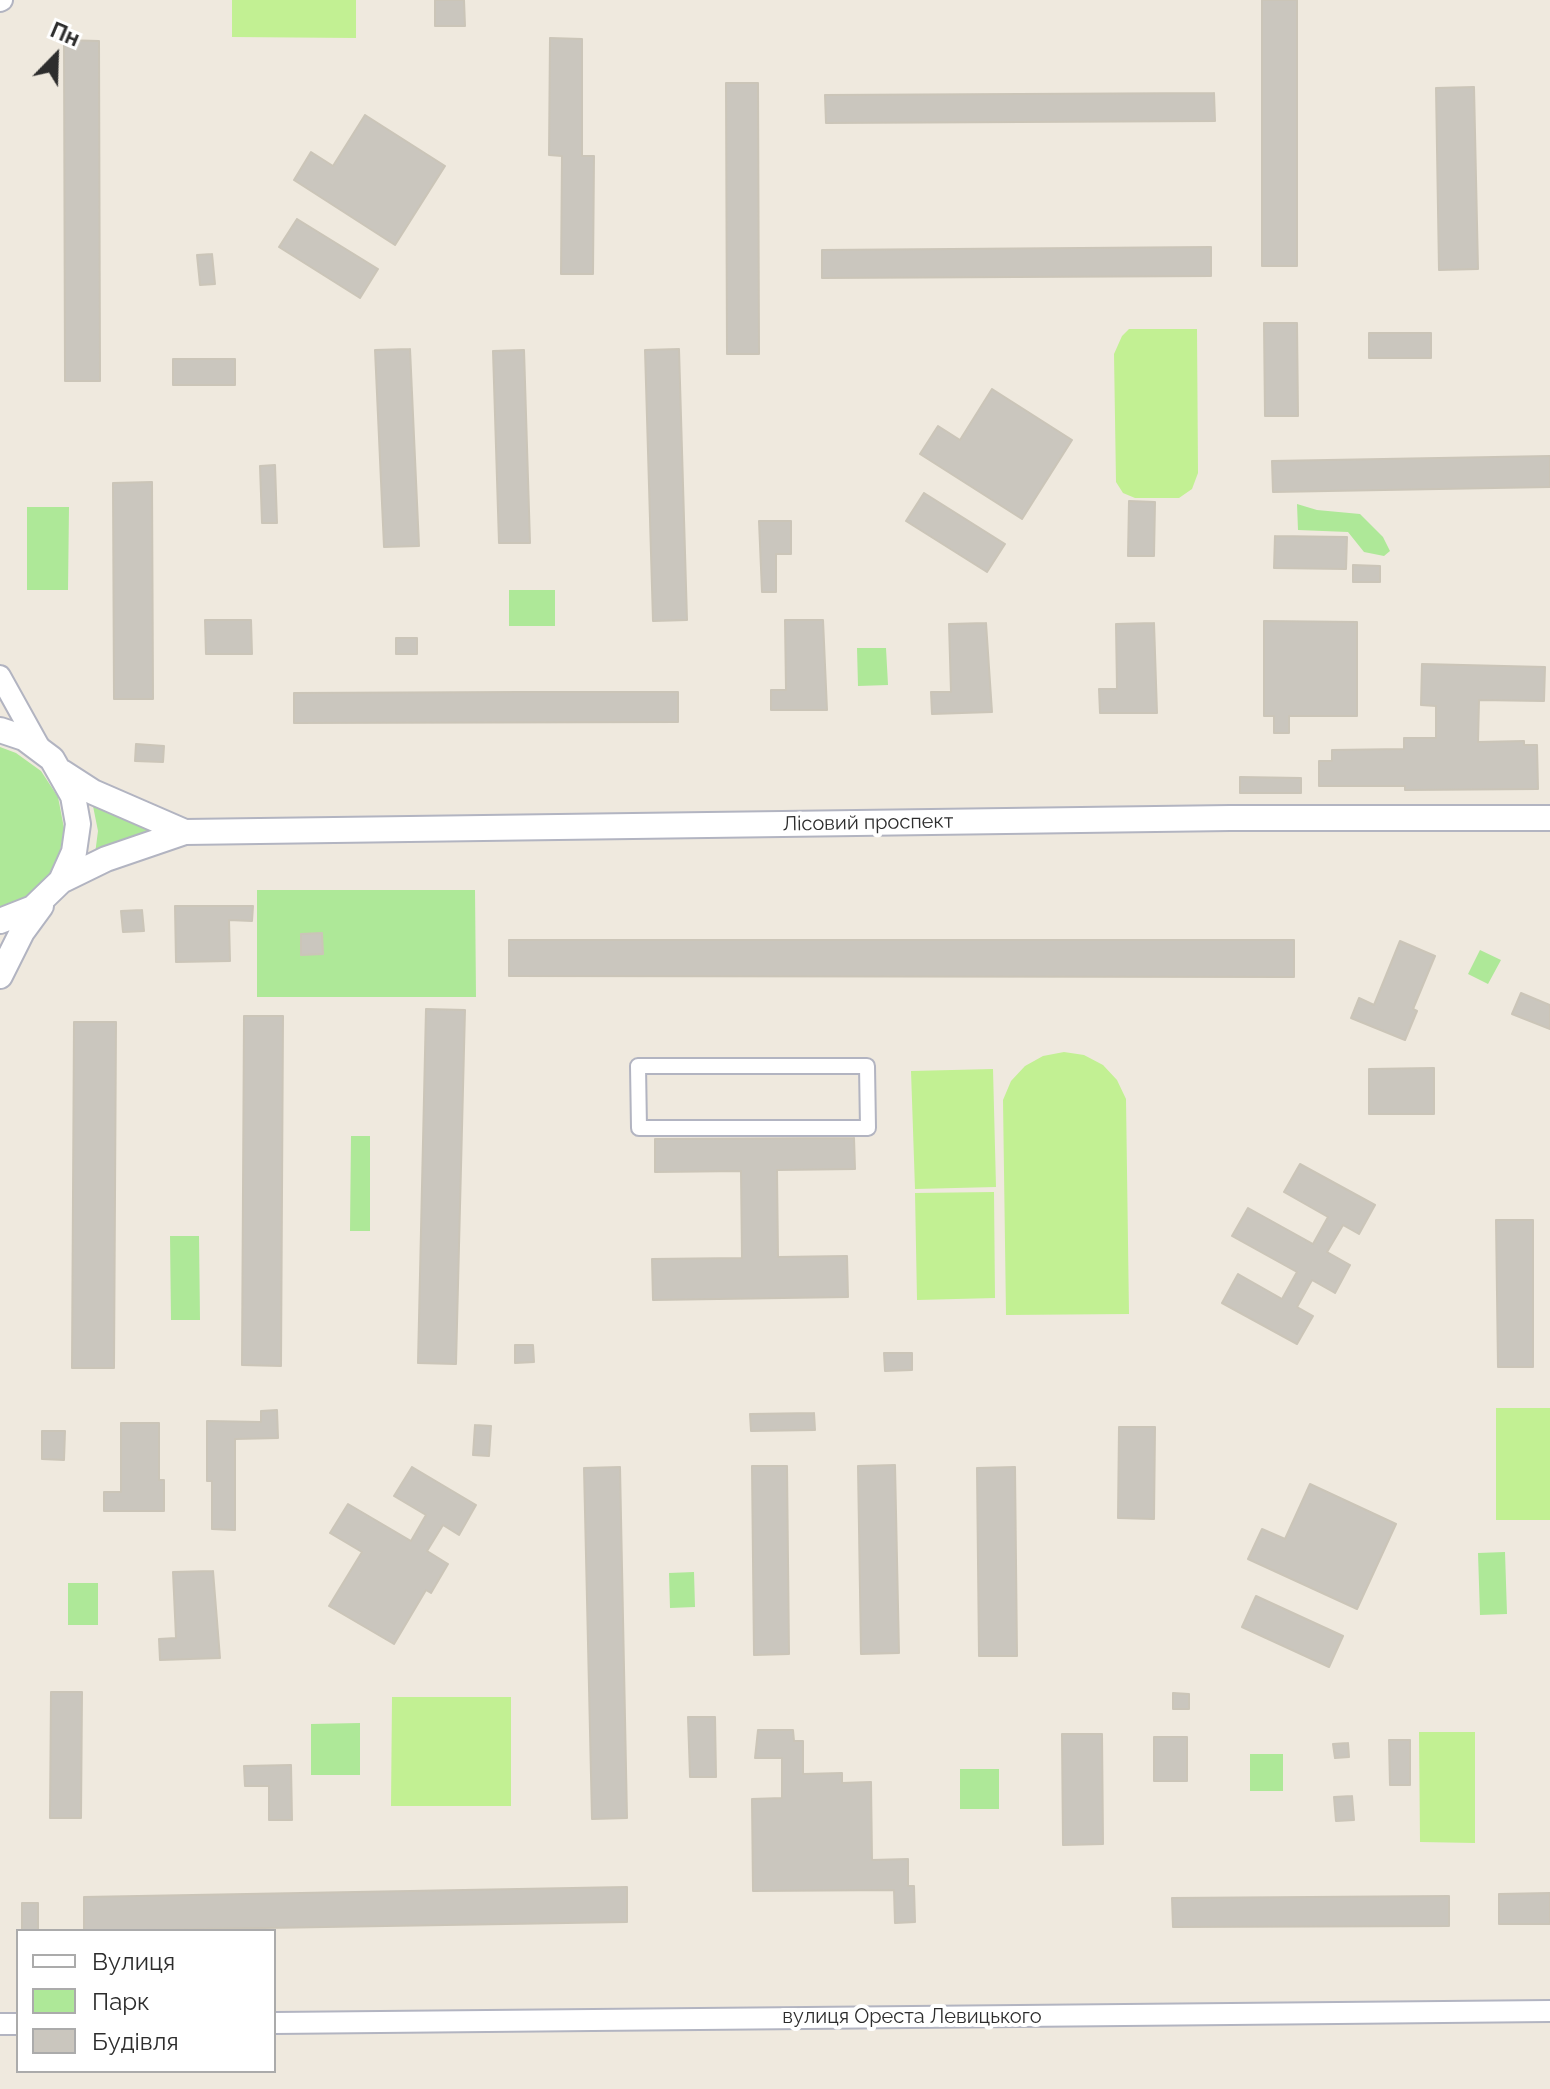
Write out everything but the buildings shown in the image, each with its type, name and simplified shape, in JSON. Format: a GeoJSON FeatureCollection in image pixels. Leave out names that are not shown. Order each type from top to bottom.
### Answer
{"type":"FeatureCollection","features":[{"type":"Feature","properties":{"kind":"street"},"geometry":{"type":"LineString","coordinates":[[0,676],[40,748],[61,771],[73,796],[78,824],[74,852],[55,888],[22,932],[0,976]]}},
{"type":"Feature","properties":{"kind":"street"},"geometry":{"type":"LineString","coordinates":[[0,730],[40,748]]}},
{"type":"Feature","properties":{"kind":"street","name":"Лісовий проспект"},"geometry":{"type":"LineString","coordinates":[[61,771],[93,792],[185,832]]}},
{"type":"Feature","properties":{"kind":"street","name":"Лісовий проспект"},"geometry":{"type":"LineString","coordinates":[[0,921],[33,908],[55,888],[133,848],[185,832],[1104,820],[1550,818]]}},
{"type":"Feature","properties":{"kind":"street"},"geometry":{"type":"LineString","coordinates":[[638,1066],[867,1066],[868,1128],[639,1128],[638,1066]]}},
{"type":"Feature","properties":{"kind":"street","name":"вулиця Ореста Левицького"},"geometry":{"type":"LineString","coordinates":[[276,2023],[1550,2011]]}},
{"type":"Feature","properties":{"kind":"green space"},"geometry":{"type":"Polygon","coordinates":[[[232,0],[356,0],[356,38],[232,37],[232,0]]]}},
{"type":"Feature","properties":{"kind":"green space"},"geometry":{"type":"Polygon","coordinates":[[[1129,329],[1197,329],[1198,473],[1192,489],[1179,498],[1135,498],[1123,493],[1116,482],[1114,354],[1122,336],[1129,329]]]}},
{"type":"Feature","properties":{"kind":"green space"},"geometry":{"type":"Polygon","coordinates":[[[1297,504],[1317,510],[1360,514],[1383,537],[1390,551],[1384,556],[1364,552],[1348,532],[1298,530],[1297,504]]]}},
{"type":"Feature","properties":{"kind":"green space"},"geometry":{"type":"Polygon","coordinates":[[[27,507],[69,507],[68,590],[27,590],[27,507]]]}},
{"type":"Feature","properties":{"kind":"green space"},"geometry":{"type":"Polygon","coordinates":[[[509,590],[555,590],[555,626],[509,626],[509,590]]]}},
{"type":"Feature","properties":{"kind":"green space"},"geometry":{"type":"Polygon","coordinates":[[[857,648],[886,648],[888,685],[858,686],[857,648]]]}},
{"type":"Feature","properties":{"kind":"green space"},"geometry":{"type":"Polygon","coordinates":[[[0,747],[16,753],[41,771],[58,797],[64,828],[59,858],[43,885],[31,895],[0,910],[0,747]]]}},
{"type":"Feature","properties":{"kind":"green space"},"geometry":{"type":"Polygon","coordinates":[[[93,806],[122,819],[158,829],[95,854],[98,831],[93,806]]]}},
{"type":"Feature","properties":{"kind":"green space"},"geometry":{"type":"Polygon","coordinates":[[[257,890],[475,890],[476,997],[257,997],[257,890]]]}},
{"type":"Feature","properties":{"kind":"green space"},"geometry":{"type":"Polygon","coordinates":[[[1480,950],[1501,960],[1488,984],[1468,974],[1480,950]]]}},
{"type":"Feature","properties":{"kind":"green space"},"geometry":{"type":"Polygon","coordinates":[[[1064,1052],[1084,1055],[1103,1065],[1117,1080],[1126,1099],[1129,1314],[1006,1315],[1003,1100],[1011,1081],[1025,1066],[1043,1056],[1064,1052]]]}},
{"type":"Feature","properties":{"kind":"green space"},"geometry":{"type":"Polygon","coordinates":[[[993,1069],[996,1187],[915,1189],[911,1071],[993,1069]]]}},
{"type":"Feature","properties":{"kind":"green space"},"geometry":{"type":"Polygon","coordinates":[[[351,1136],[370,1136],[370,1231],[350,1231],[351,1136]]]}},
{"type":"Feature","properties":{"kind":"green space"},"geometry":{"type":"Polygon","coordinates":[[[994,1192],[995,1298],[917,1300],[915,1193],[994,1192]]]}},
{"type":"Feature","properties":{"kind":"green space"},"geometry":{"type":"Polygon","coordinates":[[[170,1236],[199,1236],[200,1320],[171,1320],[170,1236]]]}},
{"type":"Feature","properties":{"kind":"green space"},"geometry":{"type":"Polygon","coordinates":[[[1496,1408],[1550,1408],[1550,1520],[1496,1520],[1496,1408]]]}},
{"type":"Feature","properties":{"kind":"green space"},"geometry":{"type":"Polygon","coordinates":[[[1505,1552],[1507,1614],[1480,1615],[1478,1553],[1505,1552]]]}},
{"type":"Feature","properties":{"kind":"green space"},"geometry":{"type":"Polygon","coordinates":[[[694,1572],[695,1607],[670,1608],[669,1573],[694,1572]]]}},
{"type":"Feature","properties":{"kind":"green space"},"geometry":{"type":"Polygon","coordinates":[[[68,1583],[98,1583],[98,1625],[68,1625],[68,1583]]]}},
{"type":"Feature","properties":{"kind":"green space"},"geometry":{"type":"Polygon","coordinates":[[[392,1697],[511,1697],[511,1806],[391,1806],[392,1697]]]}},
{"type":"Feature","properties":{"kind":"green space"},"geometry":{"type":"Polygon","coordinates":[[[360,1723],[360,1775],[311,1775],[311,1724],[360,1723]]]}},
{"type":"Feature","properties":{"kind":"green space"},"geometry":{"type":"Polygon","coordinates":[[[1419,1732],[1475,1732],[1475,1843],[1420,1842],[1419,1732]]]}},
{"type":"Feature","properties":{"kind":"green space"},"geometry":{"type":"Polygon","coordinates":[[[1250,1754],[1283,1754],[1283,1791],[1250,1791],[1250,1754]]]}},
{"type":"Feature","properties":{"kind":"green space"},"geometry":{"type":"Polygon","coordinates":[[[960,1769],[999,1769],[999,1809],[960,1809],[960,1769]]]}}]}
